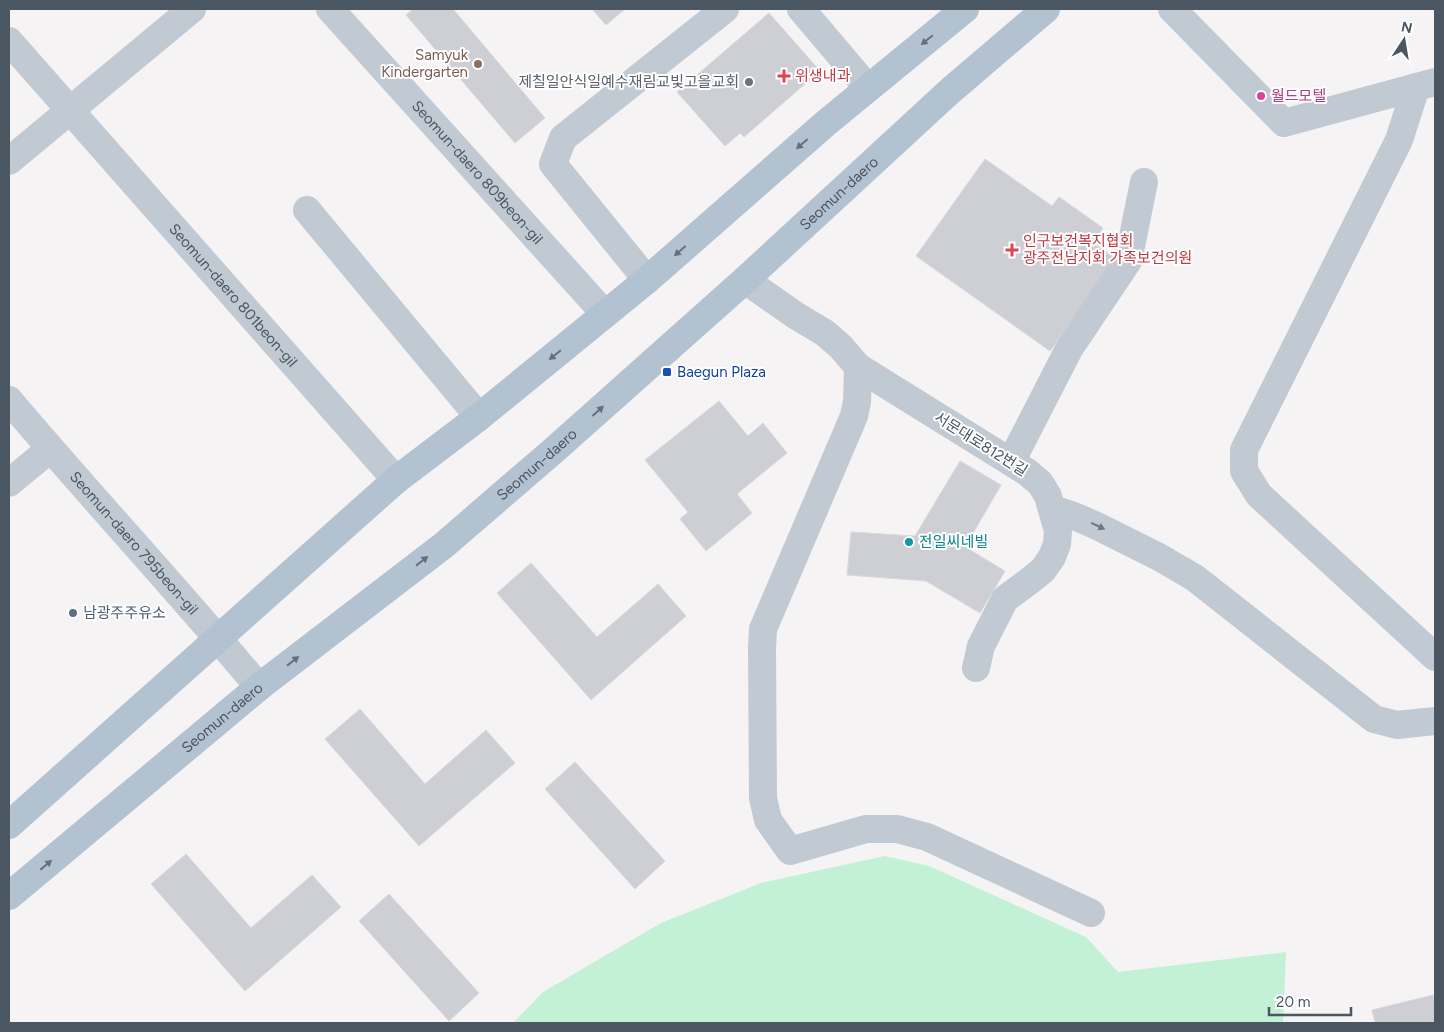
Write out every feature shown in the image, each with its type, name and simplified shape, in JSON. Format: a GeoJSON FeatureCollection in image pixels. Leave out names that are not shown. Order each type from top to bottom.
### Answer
{"type":"FeatureCollection","features":[{"type":"Feature","properties":{"kind":"main road"},"geometry":{"type":"LineString","coordinates":[[9,826],[396,480],[479,418],[647,280],[868,88],[965,9]]}},
{"type":"Feature","properties":{"kind":"main road","name":"Seomun-daero"},"geometry":{"type":"LineString","coordinates":[[9,896],[259,687],[444,544],[553,451],[745,280],[950,92],[1046,9]]}},
{"type":"Feature","properties":{"kind":"street"},"geometry":{"type":"LineString","coordinates":[[9,161],[192,9]]}},
{"type":"Feature","properties":{"kind":"street","name":"Seomun-daero 809beon-gil"},"geometry":{"type":"LineString","coordinates":[[330,9],[605,314]]}},
{"type":"Feature","properties":{"kind":"street"},"geometry":{"type":"LineString","coordinates":[[647,280],[553,164],[564,138],[725,9]]}},
{"type":"Feature","properties":{"kind":"street"},"geometry":{"type":"LineString","coordinates":[[801,9],[868,88]]}},
{"type":"Feature","properties":{"kind":"street"},"geometry":{"type":"LineString","coordinates":[[1172,9],[1284,123],[1425,85]]}},
{"type":"Feature","properties":{"kind":"street","name":"Seomun-daero 801beon-gil"},"geometry":{"type":"LineString","coordinates":[[9,41],[396,480]]}},
{"type":"Feature","properties":{"kind":"street"},"geometry":{"type":"LineString","coordinates":[[1425,85],[1244,450],[1244,471],[1259,495],[1435,657]]}},
{"type":"Feature","properties":{"kind":"street"},"geometry":{"type":"LineString","coordinates":[[1011,462],[1069,349],[1128,261],[1144,182]]}},
{"type":"Feature","properties":{"kind":"street"},"geometry":{"type":"LineString","coordinates":[[307,210],[479,418]]}},
{"type":"Feature","properties":{"kind":"street","name":"서문대로812번길"},"geometry":{"type":"LineString","coordinates":[[745,280],[795,315],[825,333],[841,347],[858,367],[1027,472],[1040,483],[1048,496],[1058,531],[1057,544],[1052,557],[1043,570],[1005,599],[981,646],[976,668]]}},
{"type":"Feature","properties":{"kind":"street"},"geometry":{"type":"LineString","coordinates":[[858,367],[857,402],[854,416],[764,629],[762,648],[763,798],[768,820],[790,851],[866,829],[897,830],[927,837],[1091,912]]}},
{"type":"Feature","properties":{"kind":"street","name":"Seomun-daero 795beon-gil"},"geometry":{"type":"LineString","coordinates":[[9,400],[259,687]]}},
{"type":"Feature","properties":{"kind":"street"},"geometry":{"type":"LineString","coordinates":[[9,483],[50,449]]}},
{"type":"Feature","properties":{"kind":"street"},"geometry":{"type":"LineString","coordinates":[[1053,509],[1097,526],[1159,557],[1195,578],[1374,719],[1397,725],[1435,721]]}},
{"type":"Feature","properties":{"kind":"green space"},"geometry":{"type":"Polygon","coordinates":[[[885,856],[929,866],[1086,937],[1118,972],[1286,952],[1283,1023],[513,1023],[543,992],[661,923],[761,883],[885,856]]]}},
{"type":"Feature","properties":{"kind":"building"},"geometry":{"type":"Polygon","coordinates":[[[413,9],[453,9],[545,118],[515,143],[406,15],[413,9]]]}},
{"type":"Feature","properties":{"kind":"building"},"geometry":{"type":"Polygon","coordinates":[[[592,9],[625,9],[606,25],[592,9]]]}},
{"type":"Feature","properties":{"kind":"building","name":"제칠일안식일예수재림교빛고을교회"},"geometry":{"type":"Polygon","coordinates":[[[769,13],[820,71],[744,137],[740,133],[725,146],[677,92],[769,13]]]}},
{"type":"Feature","properties":{"kind":"building","name":"인구보건복지협회 광주전남지회 가족보건의원"},"geometry":{"type":"Polygon","coordinates":[[[985,159],[1052,206],[1059,197],[1103,228],[1093,243],[1116,259],[1050,351],[916,256],[985,159]]]}},
{"type":"Feature","properties":{"kind":"building"},"geometry":{"type":"Polygon","coordinates":[[[719,401],[748,436],[763,423],[787,453],[737,494],[752,513],[706,551],[680,519],[688,512],[645,460],[719,401]]]}},
{"type":"Feature","properties":{"kind":"building","name":"전일씨네빌"},"geometry":{"type":"Polygon","coordinates":[[[960,461],[1001,485],[965,547],[1005,571],[980,613],[926,581],[847,575],[851,532],[915,536],[960,461]]]}},
{"type":"Feature","properties":{"kind":"building"},"geometry":{"type":"Polygon","coordinates":[[[531,563],[597,637],[658,584],[686,616],[591,700],[497,593],[531,563]]]}},
{"type":"Feature","properties":{"kind":"building"},"geometry":{"type":"Polygon","coordinates":[[[360,709],[425,784],[486,730],[515,763],[419,846],[325,739],[360,709]]]}},
{"type":"Feature","properties":{"kind":"building"},"geometry":{"type":"Polygon","coordinates":[[[575,762],[665,861],[635,889],[545,789],[575,762]]]}},
{"type":"Feature","properties":{"kind":"building"},"geometry":{"type":"Polygon","coordinates":[[[186,854],[251,928],[312,875],[341,907],[245,991],[151,884],[186,854]]]}},
{"type":"Feature","properties":{"kind":"building"},"geometry":{"type":"Polygon","coordinates":[[[389,894],[479,993],[449,1021],[359,921],[389,894]]]}},
{"type":"Feature","properties":{"kind":"building"},"geometry":{"type":"Polygon","coordinates":[[[1433,995],[1435,1023],[1375,1023],[1372,1010],[1433,995]]]}},
{"type":"Feature","properties":{"kind":"place","name":"Samyuk Kindergarten"},"geometry":{"type":"Point","coordinates":[478,64]}},
{"type":"Feature","properties":{"kind":"place","name":"위생내과"},"geometry":{"type":"Point","coordinates":[784,76]}},
{"type":"Feature","properties":{"kind":"place","name":"제칠일안식일예수재림교빛고을교회"},"geometry":{"type":"Point","coordinates":[749,82]}},
{"type":"Feature","properties":{"kind":"place","name":"월드모텔"},"geometry":{"type":"Point","coordinates":[1261,96]}},
{"type":"Feature","properties":{"kind":"place","name":"인구보건복지협회 광주전남지회 가족보건의원"},"geometry":{"type":"Point","coordinates":[1012,250]}},
{"type":"Feature","properties":{"kind":"place","name":"Baegun Plaza"},"geometry":{"type":"Point","coordinates":[667,372]}},
{"type":"Feature","properties":{"kind":"place","name":"전일씨네빌"},"geometry":{"type":"Point","coordinates":[909,542]}},
{"type":"Feature","properties":{"kind":"place","name":"남광주주유소"},"geometry":{"type":"Point","coordinates":[73,613]}}]}
